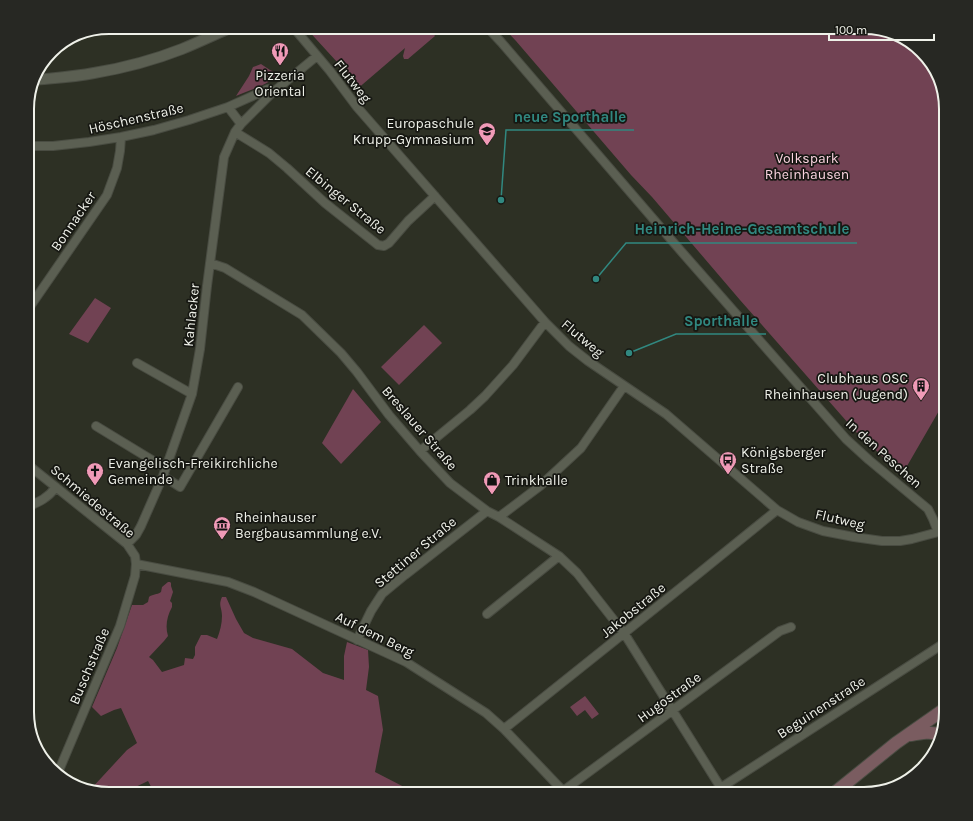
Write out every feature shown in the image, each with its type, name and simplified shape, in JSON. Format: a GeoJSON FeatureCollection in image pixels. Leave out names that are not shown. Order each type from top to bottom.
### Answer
{"type":"FeatureCollection","features":[{"type":"Feature","properties":{"kind":"main road"},"geometry":{"type":"LineString","coordinates":[[842,787],[907,736],[938,718]]}},
{"type":"Feature","properties":{"kind":"main road"},"geometry":{"type":"LineString","coordinates":[[907,736],[927,732],[935,733]]}},
{"type":"Feature","properties":{"kind":"street"},"geometry":{"type":"LineString","coordinates":[[40,79],[93,73],[127,66],[182,49],[216,34]]}},
{"type":"Feature","properties":{"kind":"street","name":"Flutweg"},"geometry":{"type":"LineString","coordinates":[[299,34],[330,71],[357,107],[545,322],[569,346],[588,361],[666,414],[777,510],[798,522],[823,531],[882,541],[900,541],[939,532]]}},
{"type":"Feature","properties":{"kind":"street","name":"In den Peschen"},"geometry":{"type":"LineString","coordinates":[[493,34],[846,439],[928,509],[939,527]]}},
{"type":"Feature","properties":{"kind":"street","name":"Kahlacker"},"geometry":{"type":"LineString","coordinates":[[127,544],[136,535],[141,526],[164,472],[192,394],[200,349],[224,157],[235,132],[242,124],[272,93],[318,56]]}},
{"type":"Feature","properties":{"kind":"street","name":"Kahlacker"},"geometry":{"type":"LineString","coordinates":[[228,107],[268,90],[272,93]]}},
{"type":"Feature","properties":{"kind":"street"},"geometry":{"type":"LineString","coordinates":[[228,107],[242,124]]}},
{"type":"Feature","properties":{"kind":"street","name":"Höschenstraße"},"geometry":{"type":"LineString","coordinates":[[34,146],[53,146],[121,137],[168,126],[228,107]]}},
{"type":"Feature","properties":{"kind":"street","name":"Elbinger Straße"},"geometry":{"type":"LineString","coordinates":[[235,132],[269,153],[325,203],[378,245],[384,246],[389,243],[408,221],[435,196]]}},
{"type":"Feature","properties":{"kind":"street","name":"Bonnacker"},"geometry":{"type":"LineString","coordinates":[[34,302],[107,195],[117,168],[121,137]]}},
{"type":"Feature","properties":{"kind":"street","name":"Breslauer Straße"},"geometry":{"type":"LineString","coordinates":[[210,263],[225,268],[302,315],[341,353],[420,452],[450,483],[486,511],[558,556],[578,573],[624,633],[720,787]]}},
{"type":"Feature","properties":{"kind":"street"},"geometry":{"type":"LineString","coordinates":[[420,452],[485,396],[513,365],[545,322]]}},
{"type":"Feature","properties":{"kind":"street"},"geometry":{"type":"LineString","coordinates":[[137,363],[192,394]]}},
{"type":"Feature","properties":{"kind":"street"},"geometry":{"type":"LineString","coordinates":[[499,518],[540,486],[580,448],[624,386]]}},
{"type":"Feature","properties":{"kind":"street"},"geometry":{"type":"LineString","coordinates":[[96,426],[164,472],[180,487],[238,387]]}},
{"type":"Feature","properties":{"kind":"street","name":"Schmiedestraße"},"geometry":{"type":"LineString","coordinates":[[34,470],[127,544],[135,556],[136,564]]}},
{"type":"Feature","properties":{"kind":"street"},"geometry":{"type":"LineString","coordinates":[[34,504],[42,501],[56,488]]}},
{"type":"Feature","properties":{"kind":"street","name":"Jakobstraße"},"geometry":{"type":"LineString","coordinates":[[504,729],[777,510]]}},
{"type":"Feature","properties":{"kind":"street","name":"Stettiner Straße"},"geometry":{"type":"LineString","coordinates":[[357,640],[382,594],[405,574],[486,511]]}},
{"type":"Feature","properties":{"kind":"street"},"geometry":{"type":"LineString","coordinates":[[487,614],[558,556]]}},
{"type":"Feature","properties":{"kind":"street","name":"Auf dem Berg"},"geometry":{"type":"LineString","coordinates":[[136,564],[228,582],[259,594],[406,662],[486,713],[504,729],[559,787]]}},
{"type":"Feature","properties":{"kind":"street","name":"Buschstraße"},"geometry":{"type":"LineString","coordinates":[[60,768],[120,626],[135,576],[136,564]]}},
{"type":"Feature","properties":{"kind":"street","name":"Hugostraße"},"geometry":{"type":"LineString","coordinates":[[571,787],[780,631],[792,627]]}},
{"type":"Feature","properties":{"kind":"street","name":"Beguinenstraße"},"geometry":{"type":"LineString","coordinates":[[723,787],[939,647]]}},
{"type":"Feature","properties":{"kind":"green space"},"geometry":{"type":"Polygon","coordinates":[[[311,34],[434,34],[435,36],[408,59],[404,59],[403,56],[405,48],[356,90],[348,74],[311,34]]]}},
{"type":"Feature","properties":{"kind":"green space","name":"Volkspark Rheinhausen"},"geometry":{"type":"Polygon","coordinates":[[[510,34],[864,34],[878,35],[893,40],[906,47],[917,56],[933,80],[938,95],[939,109],[939,411],[903,473],[856,432],[510,34]]]}},
{"type":"Feature","properties":{"kind":"green space"},"geometry":{"type":"Polygon","coordinates":[[[261,64],[279,74],[264,84],[236,96],[253,67],[261,64]]]}},
{"type":"Feature","properties":{"kind":"green space"},"geometry":{"type":"Polygon","coordinates":[[[95,298],[111,308],[88,343],[69,334],[95,298]]]}},
{"type":"Feature","properties":{"kind":"green space"},"geometry":{"type":"Polygon","coordinates":[[[424,325],[442,343],[399,385],[381,367],[424,325]]]}},
{"type":"Feature","properties":{"kind":"green space"},"geometry":{"type":"Polygon","coordinates":[[[353,389],[381,422],[341,464],[322,443],[353,389]]]}},
{"type":"Feature","properties":{"kind":"green space"},"geometry":{"type":"Polygon","coordinates":[[[170,582],[173,592],[170,601],[172,603],[172,607],[167,621],[168,636],[149,657],[162,672],[184,665],[185,658],[193,659],[195,655],[195,647],[201,635],[207,635],[217,639],[222,622],[220,605],[222,597],[226,597],[244,633],[253,638],[292,649],[323,673],[344,680],[344,656],[347,642],[368,650],[369,667],[366,690],[378,696],[383,730],[375,772],[404,787],[151,787],[148,781],[136,787],[94,786],[127,750],[137,743],[121,708],[101,716],[92,707],[117,648],[132,605],[143,605],[148,602],[149,597],[161,592],[162,587],[170,582]]]}},
{"type":"Feature","properties":{"kind":"green space"},"geometry":{"type":"Polygon","coordinates":[[[585,696],[599,714],[592,719],[585,710],[577,716],[570,707],[585,696]]]}},
{"type":"Feature","properties":{"kind":"place","name":"Pizzeria Oriental"},"geometry":{"type":"Point","coordinates":[280,66]}},
{"type":"Feature","properties":{"kind":"place","name":"Europaschule Krupp-Gymnasium"},"geometry":{"type":"Point","coordinates":[487,146]}},
{"type":"Feature","properties":{"kind":"place","name":"neue Sporthalle"},"geometry":{"type":"Point","coordinates":[501,200]}},
{"type":"Feature","properties":{"kind":"place","name":"Heinrich-Heine-Gesamtschule"},"geometry":{"type":"Point","coordinates":[596,279]}},
{"type":"Feature","properties":{"kind":"place","name":"Sporthalle"},"geometry":{"type":"Point","coordinates":[629,353]}},
{"type":"Feature","properties":{"kind":"place","name":"Clubhaus OSC Rheinhausen (Jugend)"},"geometry":{"type":"Point","coordinates":[921,401]}},
{"type":"Feature","properties":{"kind":"place","name":"Königsberger Straße"},"geometry":{"type":"Point","coordinates":[728,475]}},
{"type":"Feature","properties":{"kind":"place","name":"Evangelisch-Freikirchliche Gemeinde"},"geometry":{"type":"Point","coordinates":[95,486]}},
{"type":"Feature","properties":{"kind":"place","name":"Trinkhalle"},"geometry":{"type":"Point","coordinates":[492,495]}},
{"type":"Feature","properties":{"kind":"place","name":"Rheinhauser Bergbausammlung e.V."},"geometry":{"type":"Point","coordinates":[222,540]}}]}
